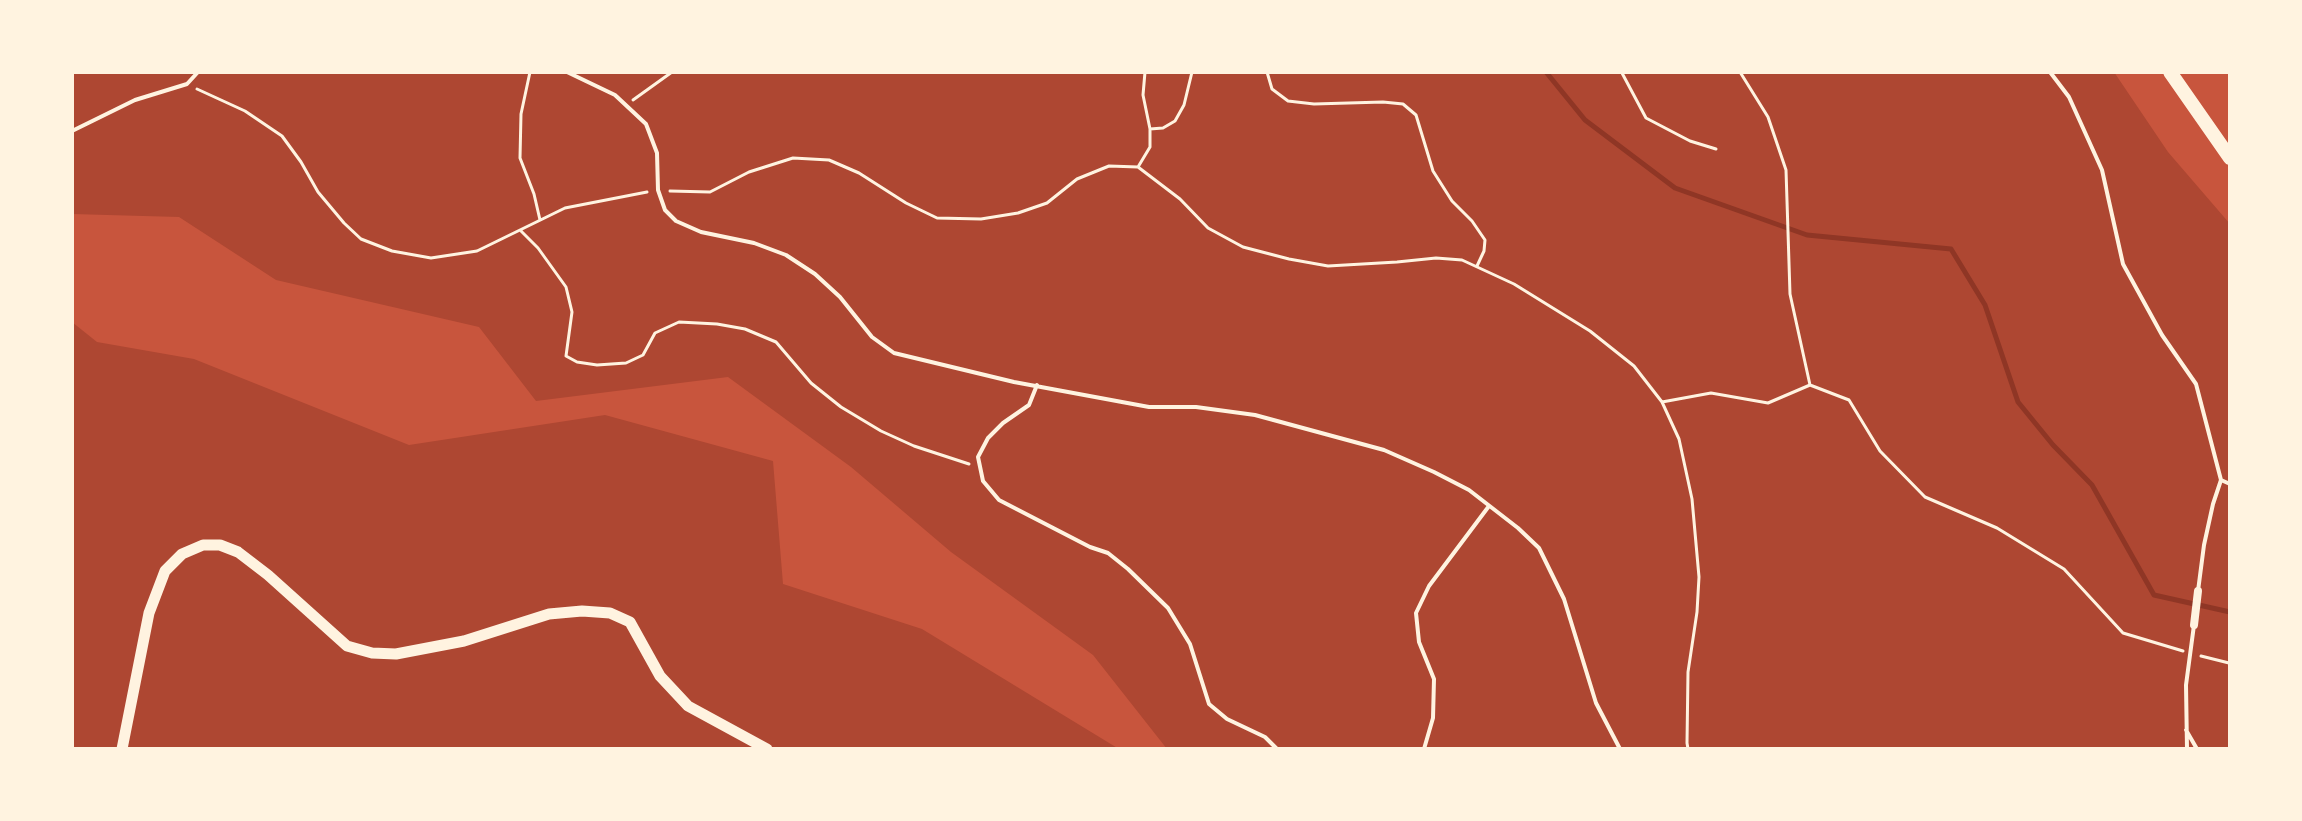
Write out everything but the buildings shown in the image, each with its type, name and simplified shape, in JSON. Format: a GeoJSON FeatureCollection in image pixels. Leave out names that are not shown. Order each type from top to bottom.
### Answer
{"type":"FeatureCollection","features":[{"type":"Feature","properties":{"kind":"main road"},"geometry":{"type":"LineString","coordinates":[[2170,72],[2230,158]]}},
{"type":"Feature","properties":{"kind":"street"},"geometry":{"type":"LineString","coordinates":[[122,749],[149,613],[165,571],[182,554],[203,545],[220,545],[238,552],[347,646],[372,653],[396,654],[464,641],[549,614],[582,611],[610,613],[630,622],[660,676],[688,706],[767,749]]}},
{"type":"Feature","properties":{"kind":"street"},"geometry":{"type":"LineString","coordinates":[[2194,625],[2198,591]]}},
{"type":"Feature","properties":{"kind":"lane"},"geometry":{"type":"LineString","coordinates":[[72,131],[135,100],[187,84],[198,72]]}},
{"type":"Feature","properties":{"kind":"lane"},"geometry":{"type":"LineString","coordinates":[[567,72],[615,95],[646,124],[657,153],[658,190],[665,210],[676,221],[701,232],[754,243],[786,255],[815,274],[840,297],[872,337],[894,353],[1014,382],[1149,407],[1196,407],[1255,415],[1384,450],[1469,490],[1539,548],[1564,599],[1596,703],[1620,749]]}},
{"type":"Feature","properties":{"kind":"lane"},"geometry":{"type":"LineString","coordinates":[[2050,72],[2069,97],[2102,170],[2123,264],[2162,335],[2196,384],[2221,480],[2204,545],[2198,591]]}},
{"type":"Feature","properties":{"kind":"lane"},"geometry":{"type":"LineString","coordinates":[[1037,385],[1029,405],[988,438],[978,457],[983,481],[999,500],[1090,547],[1108,553],[1151,591],[1168,608],[1190,644],[1209,704],[1227,719],[1265,737],[1277,749]]}},
{"type":"Feature","properties":{"kind":"lane"},"geometry":{"type":"LineString","coordinates":[[2221,480],[2230,484]]}},
{"type":"Feature","properties":{"kind":"lane"},"geometry":{"type":"LineString","coordinates":[[1424,749],[1433,718],[1434,679],[1419,642],[1416,613],[1429,586],[1489,506]]}},
{"type":"Feature","properties":{"kind":"lane"},"geometry":{"type":"LineString","coordinates":[[2187,749],[2186,685],[2194,625]]}},
{"type":"Feature","properties":{"kind":"lane"},"geometry":{"type":"LineString","coordinates":[[2185,728],[2197,749]]}},
{"type":"Feature","properties":{"kind":"path"},"geometry":{"type":"LineString","coordinates":[[530,72],[521,114],[520,158],[540,220]]}},
{"type":"Feature","properties":{"kind":"path"},"geometry":{"type":"LineString","coordinates":[[625,104],[672,72]]}},
{"type":"Feature","properties":{"kind":"path"},"geometry":{"type":"LineString","coordinates":[[1138,167],[1150,147],[1150,129],[1143,95],[1145,72]]}},
{"type":"Feature","properties":{"kind":"path"},"geometry":{"type":"LineString","coordinates":[[1150,129],[1163,128],[1175,121],[1184,105],[1192,72]]}},
{"type":"Feature","properties":{"kind":"path"},"geometry":{"type":"LineString","coordinates":[[1267,72],[1272,89],[1288,101],[1403,104],[1416,115],[1433,171],[1452,201],[1485,240],[1477,266]]}},
{"type":"Feature","properties":{"kind":"path"},"geometry":{"type":"LineString","coordinates":[[1624,72],[1646,118],[1690,141],[1716,149]]}},
{"type":"Feature","properties":{"kind":"path"},"geometry":{"type":"LineString","coordinates":[[1740,72],[1768,117],[1786,170],[1790,294],[1810,385]]}},
{"type":"Feature","properties":{"kind":"path"},"geometry":{"type":"LineString","coordinates":[[187,84],[245,111],[282,136],[318,192],[361,239],[392,251],[431,258],[477,251],[565,208],[658,190],[710,192],[749,172],[793,158],[829,160],[859,173],[906,203],[937,218],[981,219],[1018,213],[1047,203],[1077,179],[1109,166],[1138,167],[1180,199],[1208,228],[1243,247],[1328,266],[1436,258],[1462,260],[1477,266],[1514,284],[1590,331],[1634,366],[1662,402],[1679,439],[1692,499],[1699,577],[1688,672],[1688,749]]}},
{"type":"Feature","properties":{"kind":"path"},"geometry":{"type":"LineString","coordinates":[[520,229],[566,287],[572,312],[566,356],[577,362],[597,365],[626,363],[643,355],[655,333],[679,322],[745,329],[776,342],[811,383],[841,407],[881,431],[938,455],[980,468]]}},
{"type":"Feature","properties":{"kind":"path"},"geometry":{"type":"LineString","coordinates":[[1662,402],[1711,393],[1768,403],[1810,385],[1849,400],[1880,451],[1925,497],[1997,528],[2064,569],[2123,633],[2230,665]]}},
{"type":"Feature","properties":{"kind":"shaded area"},"geometry":{"type":"Polygon","coordinates":[[[72,72],[2114,72],[2168,152],[2230,224],[2230,749],[1167,749],[1093,655],[951,552],[851,467],[728,377],[536,401],[479,327],[276,280],[179,217],[72,214],[72,72]]]}},
{"type":"Feature","properties":{"kind":"shaded area"},"geometry":{"type":"Polygon","coordinates":[[[72,322],[97,342],[194,359],[409,445],[605,415],[773,461],[783,584],[922,629],[1119,749],[72,749],[72,322]]]}},
{"type":"Feature","properties":{"kind":"waterway"},"geometry":{"type":"LineString","coordinates":[[1546,72],[1585,120],[1675,188],[1807,235],[1951,249],[1985,305],[2018,402],[2053,445],[2092,485],[2154,595],[2230,612]]}}]}
